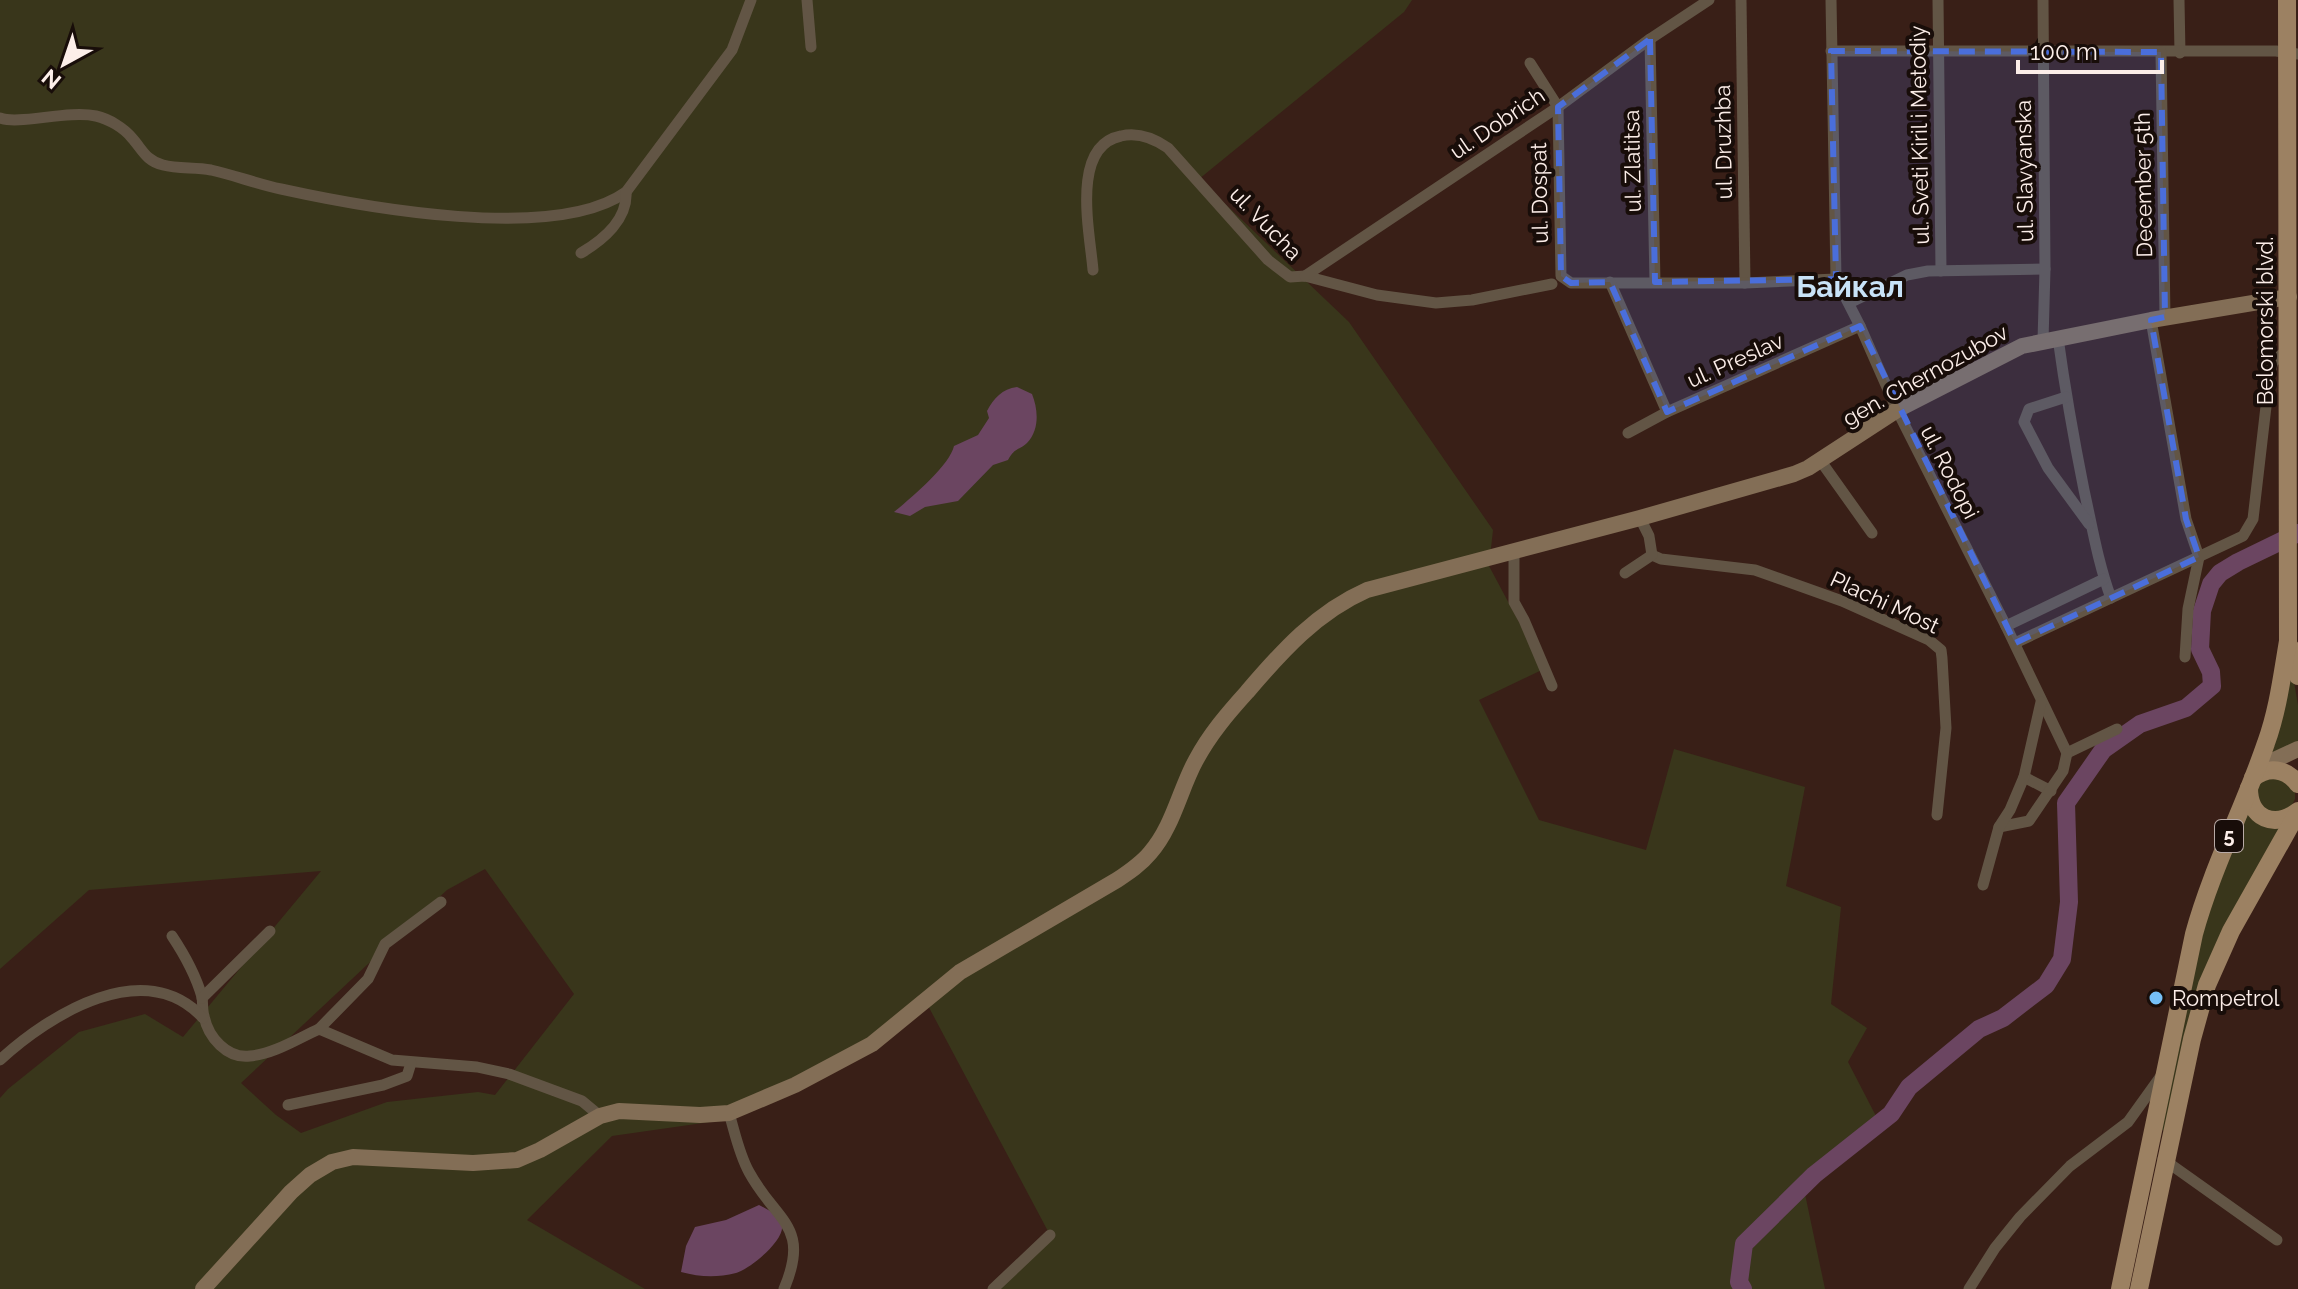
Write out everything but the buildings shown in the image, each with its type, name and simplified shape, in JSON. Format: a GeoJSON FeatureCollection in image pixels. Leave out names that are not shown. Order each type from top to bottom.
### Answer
{"type":"FeatureCollection","features":[{"type":"Feature","properties":{"kind":"main road","name":"Belomorski blvd."},"geometry":{"type":"LineString","coordinates":[[2166,1069],[2202,906],[2277,709],[2288,641],[2289,347],[2293,297],[2287,0]]}},
{"type":"Feature","properties":{"kind":"main road","name":"Belomorski blvd."},"geometry":{"type":"LineString","coordinates":[[2288,641],[2298,676]]}},
{"type":"Feature","properties":{"kind":"main road"},"geometry":{"type":"LineString","coordinates":[[2298,784],[2291,776],[2278,770],[2264,771],[2253,778],[2252,807],[2263,818],[2277,821],[2298,812]]}},
{"type":"Feature","properties":{"kind":"main road","name":"5"},"geometry":{"type":"LineString","coordinates":[[2139,1289],[2200,1005],[2220,951],[2298,812]]}},
{"type":"Feature","properties":{"kind":"main road","name":"5"},"geometry":{"type":"LineString","coordinates":[[2120,1289],[2166,1069]]}},
{"type":"Feature","properties":{"kind":"street"},"geometry":{"type":"LineString","coordinates":[[0,118],[13,120],[71,114],[94,116],[124,130],[151,160],[162,165],[197,168],[281,190],[430,213],[535,217],[599,206],[626,192],[732,50],[751,0]]}},
{"type":"Feature","properties":{"kind":"street"},"geometry":{"type":"LineString","coordinates":[[807,0],[811,47]]}},
{"type":"Feature","properties":{"kind":"street","name":"ul. Dobrich"},"geometry":{"type":"LineString","coordinates":[[1305,276],[1558,107],[1709,0]]}},
{"type":"Feature","properties":{"kind":"street","name":"ul. Druzhba"},"geometry":{"type":"LineString","coordinates":[[1741,0],[1745,283]]}},
{"type":"Feature","properties":{"kind":"street","name":"ul. Rodopi"},"geometry":{"type":"LineString","coordinates":[[1831,0],[1836,279],[1897,410],[2067,753]]}},
{"type":"Feature","properties":{"kind":"street","name":"ul. Sveti Kiril i Metodiy"},"geometry":{"type":"LineString","coordinates":[[1938,0],[1941,271]]}},
{"type":"Feature","properties":{"kind":"street","name":"ul. Slavyanska"},"geometry":{"type":"LineString","coordinates":[[2043,0],[2045,269],[2050,339],[2066,397],[2104,579],[2111,598]]}},
{"type":"Feature","properties":{"kind":"street"},"geometry":{"type":"LineString","coordinates":[[2179,0],[2180,53]]}},
{"type":"Feature","properties":{"kind":"street","name":"ul. Zlatitsa"},"geometry":{"type":"LineString","coordinates":[[1650,39],[1655,282]]}},
{"type":"Feature","properties":{"kind":"street"},"geometry":{"type":"LineString","coordinates":[[1831,51],[2287,52]]}},
{"type":"Feature","properties":{"kind":"street","name":"December 5th"},"geometry":{"type":"LineString","coordinates":[[2161,52],[2158,318],[2186,519],[2199,557]]}},
{"type":"Feature","properties":{"kind":"street"},"geometry":{"type":"LineString","coordinates":[[1530,63],[1558,107]]}},
{"type":"Feature","properties":{"kind":"street","name":"ul. Dospat"},"geometry":{"type":"LineString","coordinates":[[1558,107],[1561,276],[1558,282]]}},
{"type":"Feature","properties":{"kind":"street","name":"ul. Vucha"},"geometry":{"type":"LineString","coordinates":[[1093,270],[1087,190],[1091,161],[1108,141],[1131,135],[1151,139],[1168,148],[1276,269],[1290,277],[1305,276],[1377,295],[1436,303],[1472,300],[1558,282],[1745,283],[1836,279]]}},
{"type":"Feature","properties":{"kind":"street"},"geometry":{"type":"LineString","coordinates":[[581,253],[599,243],[614,225],[626,203],[626,192]]}},
{"type":"Feature","properties":{"kind":"street"},"geometry":{"type":"LineString","coordinates":[[1849,303],[1907,275],[1941,271],[2045,269]]}},
{"type":"Feature","properties":{"kind":"street"},"geometry":{"type":"LineString","coordinates":[[1610,282],[1667,412]]}},
{"type":"Feature","properties":{"kind":"street","name":"gen. Chernozubov"},"geometry":{"type":"LineString","coordinates":[[729,1113],[795,1085],[872,1044],[960,972],[1137,866],[1159,840],[1193,764],[1216,727],[1262,674],[1318,618],[1338,604],[1367,590],[1794,474],[1897,410],[2022,346],[2158,318],[2293,297]]}},
{"type":"Feature","properties":{"kind":"street","name":"ul. Preslav"},"geometry":{"type":"LineString","coordinates":[[1628,433],[1667,412],[1860,326]]}},
{"type":"Feature","properties":{"kind":"street"},"geometry":{"type":"LineString","coordinates":[[2015,643],[2237,541],[2250,527],[2270,372],[2273,362],[2289,347]]}},
{"type":"Feature","properties":{"kind":"street"},"geometry":{"type":"LineString","coordinates":[[2066,397],[2029,409],[2024,422],[2048,468],[2092,528]]}},
{"type":"Feature","properties":{"kind":"street"},"geometry":{"type":"LineString","coordinates":[[1820,460],[1872,533]]}},
{"type":"Feature","properties":{"kind":"street"},"geometry":{"type":"LineString","coordinates":[[1625,573],[1652,555],[1649,536],[1640,518]]}},
{"type":"Feature","properties":{"kind":"street"},"geometry":{"type":"LineString","coordinates":[[1514,551],[1514,602],[1552,686]]}},
{"type":"Feature","properties":{"kind":"street","name":"Plachi Most"},"geometry":{"type":"LineString","coordinates":[[1652,555],[1661,559],[1755,570],[1842,601],[1936,645],[1942,658],[1946,728],[1937,815]]}},
{"type":"Feature","properties":{"kind":"street"},"geometry":{"type":"LineString","coordinates":[[2185,657],[2188,609],[2199,557]]}},
{"type":"Feature","properties":{"kind":"street"},"geometry":{"type":"LineString","coordinates":[[2006,626],[2104,579]]}},
{"type":"Feature","properties":{"kind":"street"},"geometry":{"type":"LineString","coordinates":[[1983,885],[1999,827],[2024,777],[2041,701]]}},
{"type":"Feature","properties":{"kind":"street"},"geometry":{"type":"LineString","coordinates":[[1999,827],[2029,821],[2063,771],[2067,753],[2117,729]]}},
{"type":"Feature","properties":{"kind":"street"},"geometry":{"type":"LineString","coordinates":[[2253,778],[2298,749]]}},
{"type":"Feature","properties":{"kind":"street"},"geometry":{"type":"LineString","coordinates":[[2024,777],[2051,791]]}},
{"type":"Feature","properties":{"kind":"street"},"geometry":{"type":"LineString","coordinates":[[0,1060],[21,1041],[65,1012],[118,993],[143,991],[169,993],[190,1004],[204,1018],[214,1039],[234,1055],[247,1057],[264,1054],[319,1029],[368,979],[385,944],[441,902]]}},
{"type":"Feature","properties":{"kind":"street"},"geometry":{"type":"LineString","coordinates":[[202,998],[270,931]]}},
{"type":"Feature","properties":{"kind":"street"},"geometry":{"type":"LineString","coordinates":[[172,936],[181,949],[202,998],[204,1018]]}},
{"type":"Feature","properties":{"kind":"street"},"geometry":{"type":"LineString","coordinates":[[319,1029],[378,1056],[411,1063],[477,1067],[509,1074],[582,1101],[600,1116]]}},
{"type":"Feature","properties":{"kind":"street"},"geometry":{"type":"LineString","coordinates":[[288,1105],[395,1081],[407,1076],[411,1063]]}},
{"type":"Feature","properties":{"kind":"street"},"geometry":{"type":"LineString","coordinates":[[1969,1289],[1995,1248],[2020,1217],[2070,1166],[2128,1122],[2166,1069]]}},
{"type":"Feature","properties":{"kind":"street"},"geometry":{"type":"LineString","coordinates":[[203,1289],[291,1192],[310,1175],[332,1162],[353,1157],[473,1163],[517,1160],[600,1116],[619,1111],[700,1115],[729,1113],[750,1173],[789,1227],[794,1239],[794,1260],[784,1289]]}},
{"type":"Feature","properties":{"kind":"street"},"geometry":{"type":"LineString","coordinates":[[2149,1153],[2168,1161],[2217,1200],[2277,1240]]}},
{"type":"Feature","properties":{"kind":"street"},"geometry":{"type":"LineString","coordinates":[[993,1289],[1050,1235]]}},
{"type":"Feature","properties":{"kind":"highlighted area"},"geometry":{"type":"Polygon","coordinates":[[[1650,39],[1655,282],[1836,279],[1831,51],[2161,52],[2165,317],[2151,320],[2186,519],[2199,557],[2015,643],[1860,326],[1667,412],[1610,282],[1571,283],[1561,276],[1558,107],[1650,39]]]}},
{"type":"Feature","properties":{"kind":"shaded area"},"geometry":{"type":"Polygon","coordinates":[[[0,0],[1412,0],[1404,12],[1199,179],[1349,322],[1493,530],[1489,566],[1544,669],[1479,700],[1539,820],[1646,850],[1674,749],[1805,787],[1786,886],[1841,907],[1831,1004],[1867,1028],[1848,1062],[1877,1118],[1801,1175],[1825,1289],[989,1289],[1050,1235],[925,1000],[872,1044],[731,1119],[612,1136],[527,1220],[645,1289],[0,1289],[0,1098],[79,1032],[145,1014],[183,1037],[321,871],[89,890],[0,969],[0,0]],[[485,869],[447,890],[241,1083],[301,1133],[387,1102],[478,1092],[495,1095],[574,994],[485,869]]]}},
{"type":"Feature","properties":{"kind":"shaded area"},"geometry":{"type":"Polygon","coordinates":[[[1017,387],[1032,394],[1036,406],[1036,426],[1027,443],[1008,460],[993,465],[958,501],[925,507],[910,516],[894,512],[937,472],[954,446],[978,435],[989,418],[987,411],[996,398],[1017,387]]]}},
{"type":"Feature","properties":{"kind":"shaded area"},"geometry":{"type":"Polygon","coordinates":[[[2290,676],[2293,676],[2298,705],[2298,744],[2267,758],[2290,676]]]}},
{"type":"Feature","properties":{"kind":"shaded area"},"geometry":{"type":"Polygon","coordinates":[[[2276,774],[2295,792],[2295,799],[2289,811],[2263,814],[2254,789],[2257,783],[2276,774]]]}},
{"type":"Feature","properties":{"kind":"shaded area"},"geometry":{"type":"Polygon","coordinates":[[[2247,807],[2286,824],[2230,919],[2164,1131],[2160,1128],[2196,947],[2247,807]]]}},
{"type":"Feature","properties":{"kind":"shaded area"},"geometry":{"type":"Polygon","coordinates":[[[759,1205],[776,1216],[782,1225],[778,1238],[757,1260],[729,1275],[681,1272],[686,1246],[695,1227],[726,1220],[759,1205]]]}},
{"type":"Feature","properties":{"kind":"waterway"},"geometry":{"type":"LineString","coordinates":[[1743,1289],[1739,1282],[1744,1244],[1814,1175],[1891,1114],[1909,1087],[1979,1029],[2003,1018],[2046,985],[2062,959],[2069,902],[2066,803],[2103,750],[2140,724],[2186,708],[2212,686],[2211,672],[2200,649],[2202,611],[2211,584],[2220,573],[2238,562],[2298,533]]}},
{"type":"Feature","properties":{"kind":"place","name":"Rompetrol"},"geometry":{"type":"Point","coordinates":[2156,998]}},
{"type":"Feature","properties":{"kind":"district","name":"Байкал"},"geometry":{"type":"Point","coordinates":[1850,287]}}]}
